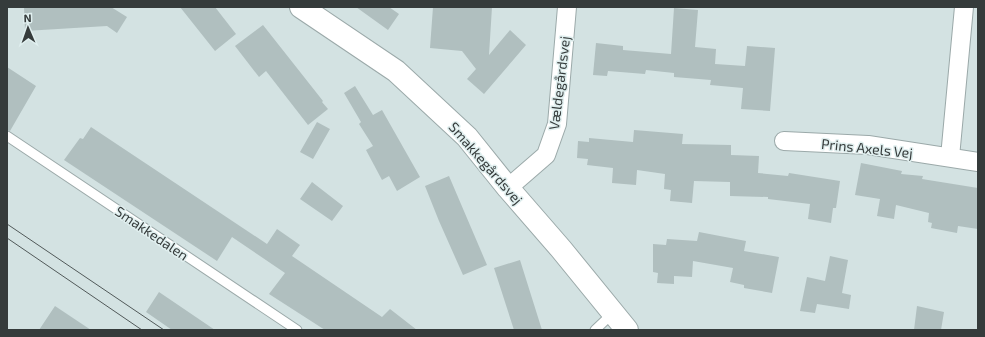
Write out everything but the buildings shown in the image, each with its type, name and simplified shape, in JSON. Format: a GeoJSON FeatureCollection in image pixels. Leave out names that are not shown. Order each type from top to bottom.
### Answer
{"type":"FeatureCollection","features":[{"type":"Feature","properties":{"kind":"street","name":"Smakkegårdsvej"},"geometry":{"type":"LineString","coordinates":[[301,7],[396,71],[467,137],[627,330]]}},
{"type":"Feature","properties":{"kind":"street","name":"Vældegårdsvej"},"geometry":{"type":"LineString","coordinates":[[508,188],[546,155],[557,124],[567,7]]}},
{"type":"Feature","properties":{"kind":"street"},"geometry":{"type":"LineString","coordinates":[[950,157],[964,7]]}},
{"type":"Feature","properties":{"kind":"street","name":"Prins Axels Vej"},"geometry":{"type":"LineString","coordinates":[[784,141],[868,145],[978,162]]}},
{"type":"Feature","properties":{"kind":"lane","name":"Smakkedalen"},"geometry":{"type":"LineString","coordinates":[[7,136],[297,330]]}},
{"type":"Feature","properties":{"kind":"lane"},"geometry":{"type":"LineString","coordinates":[[595,330],[613,313]]}},
{"type":"Feature","properties":{"kind":"tram line"},"geometry":{"type":"LineString","coordinates":[[7,224],[164,330]]}},
{"type":"Feature","properties":{"kind":"tram line"},"geometry":{"type":"LineString","coordinates":[[7,238],[142,330]]}}]}
